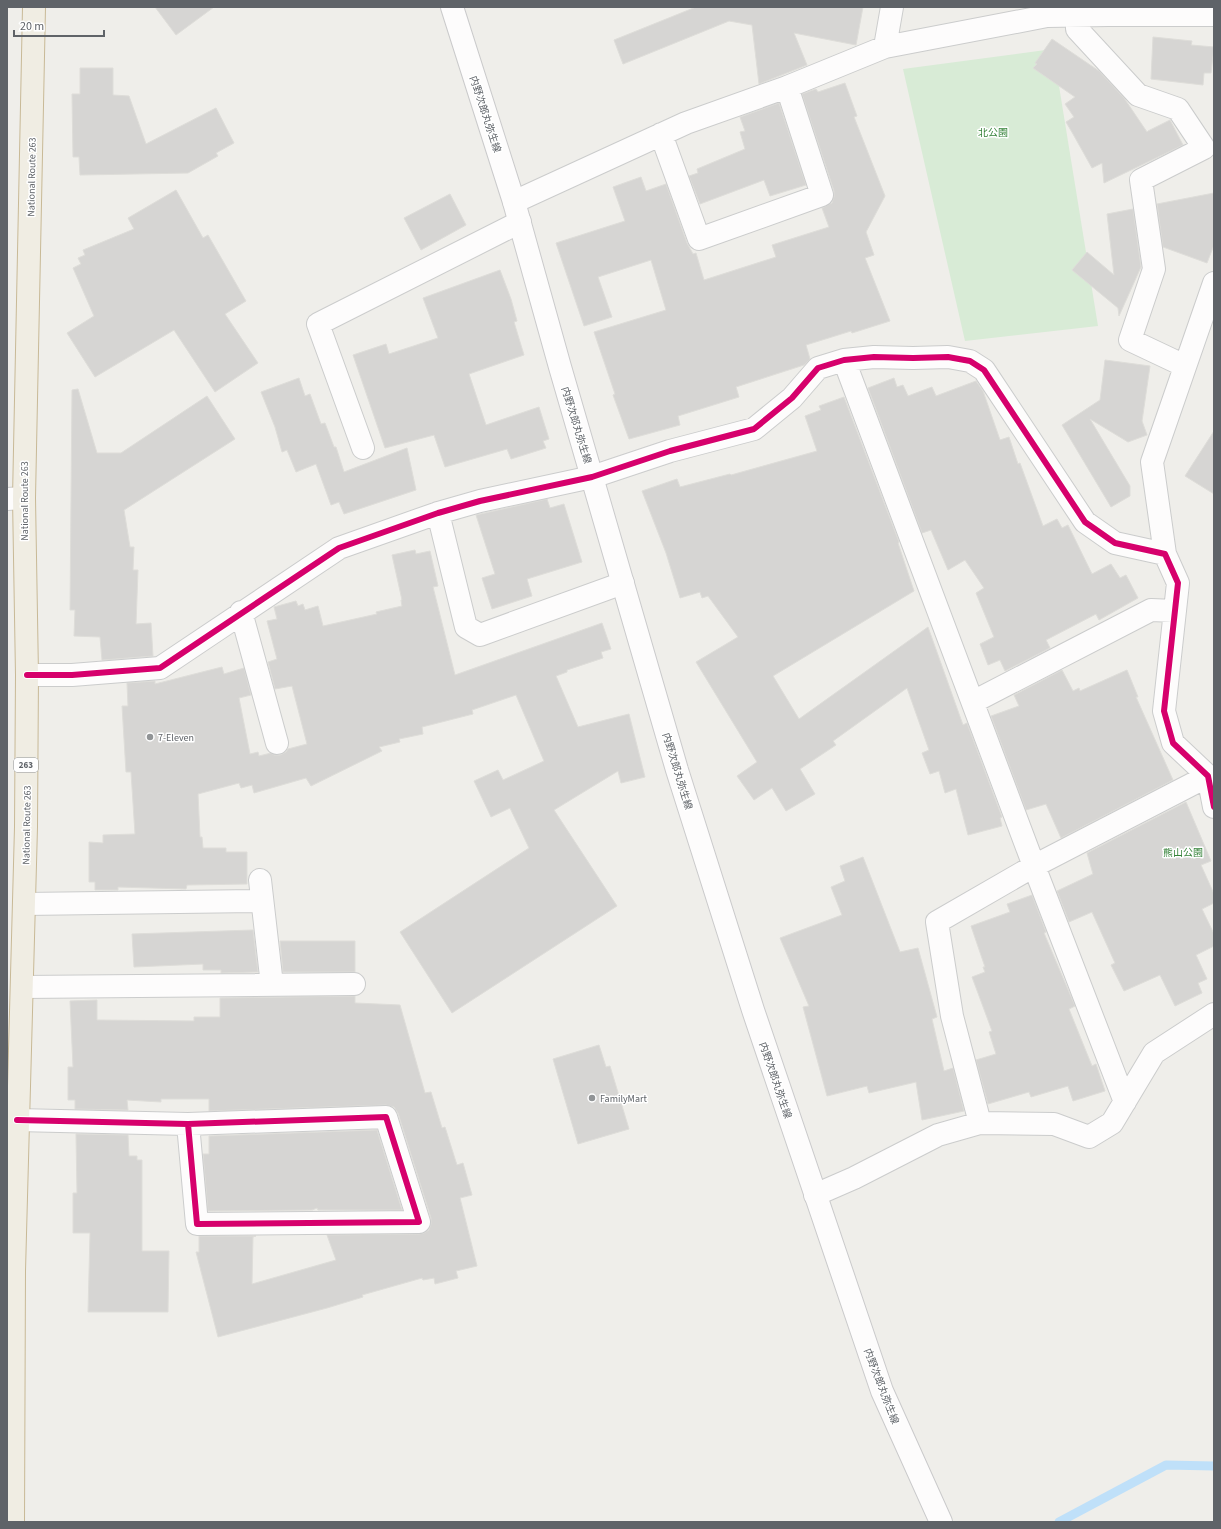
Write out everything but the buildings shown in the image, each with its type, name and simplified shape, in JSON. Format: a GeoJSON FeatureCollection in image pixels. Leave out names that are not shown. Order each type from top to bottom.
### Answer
{"type":"FeatureCollection","features":[{"type":"Feature","properties":{"kind":"highway","name":"National Route 263"},"geometry":{"type":"LineString","coordinates":[[13,1522],[10,1423],[14,1271],[11,1212],[17,1120],[22,987],[26,827],[27,675],[15,498],[34,7]]}},
{"type":"Feature","properties":{"kind":"street","name":"内野次郎丸弥生線"},"geometry":{"type":"LineString","coordinates":[[452,7],[517,212],[560,367],[691,815],[752,1010],[882,1391],[941,1522]]}},
{"type":"Feature","properties":{"kind":"street"},"geometry":{"type":"LineString","coordinates":[[885,47],[892,7]]}},
{"type":"Feature","properties":{"kind":"street"},"geometry":{"type":"LineString","coordinates":[[362,448],[318,324],[517,212],[661,134],[686,123],[787,87],[885,47],[1047,16],[1178,11],[1214,15]]}},
{"type":"Feature","properties":{"kind":"street"},"geometry":{"type":"LineString","coordinates":[[1077,16],[1077,29],[1138,95],[1178,109],[1204,148],[1141,180],[1154,269],[1130,340],[1185,366]]}},
{"type":"Feature","properties":{"kind":"street"},"geometry":{"type":"LineString","coordinates":[[661,134],[699,239],[822,195],[787,87]]}},
{"type":"Feature","properties":{"kind":"street"},"geometry":{"type":"LineString","coordinates":[[1214,283],[1152,462],[1164,554],[1178,583],[1164,711],[1173,743],[1208,776],[1214,807]]}},
{"type":"Feature","properties":{"kind":"street"},"geometry":{"type":"LineString","coordinates":[[27,675],[72,676],[160,668],[241,612],[339,548],[438,513],[480,501],[592,477],[670,451],[754,429],[792,398],[818,368],[844,360],[874,357],[948,357],[970,361],[984,370],[1084,522],[1115,542],[1164,554]]}},
{"type":"Feature","properties":{"kind":"street"},"geometry":{"type":"LineString","coordinates":[[844,360],[1034,866],[1125,1102]]}},
{"type":"Feature","properties":{"kind":"street"},"geometry":{"type":"LineString","coordinates":[[438,513],[466,627],[480,635],[623,583]]}},
{"type":"Feature","properties":{"kind":"street"},"geometry":{"type":"LineString","coordinates":[[972,702],[1151,610],[1175,610]]}},
{"type":"Feature","properties":{"kind":"street"},"geometry":{"type":"LineString","coordinates":[[241,612],[277,743]]}},
{"type":"Feature","properties":{"kind":"street"},"geometry":{"type":"LineString","coordinates":[[980,1123],[952,1016],[937,922],[1034,866],[1208,776]]}},
{"type":"Feature","properties":{"kind":"street"},"geometry":{"type":"LineString","coordinates":[[24,904],[261,891],[272,985]]}},
{"type":"Feature","properties":{"kind":"street"},"geometry":{"type":"LineString","coordinates":[[22,987],[354,984]]}},
{"type":"Feature","properties":{"kind":"street"},"geometry":{"type":"LineString","coordinates":[[815,1195],[854,1178],[938,1135],[980,1123],[1054,1124],[1089,1137],[1112,1123],[1154,1053],[1214,1014]]}},
{"type":"Feature","properties":{"kind":"street"},"geometry":{"type":"LineString","coordinates":[[17,1120],[188,1124],[386,1116],[419,1222],[197,1224],[188,1124]]}},
{"type":"Feature","properties":{"kind":"green space","name":"北公園"},"geometry":{"type":"Polygon","coordinates":[[[1053,49],[1098,326],[965,341],[903,69],[1053,49]]]}},
{"type":"Feature","properties":{"kind":"waterway"},"geometry":{"type":"LineString","coordinates":[[1059,1522],[1166,1465],[1214,1466]]}},
{"type":"Feature","properties":{"kind":"cycle path"},"geometry":{"type":"LineString","coordinates":[[27,675],[72,675],[160,668],[339,548],[438,513],[480,501],[592,477],[670,451],[754,429],[792,398],[818,368],[844,360],[874,357],[948,357],[970,361],[984,370],[1085,522],[1115,543],[1165,554],[1178,583],[1164,711],[1173,743],[1208,776],[1214,807]]}},
{"type":"Feature","properties":{"kind":"cycle path"},"geometry":{"type":"LineString","coordinates":[[17,1120],[188,1124],[386,1117],[419,1222],[197,1224],[188,1124]]}},
{"type":"Feature","properties":{"kind":"place","name":"7-Eleven"},"geometry":{"type":"Point","coordinates":[150,737]}},
{"type":"Feature","properties":{"kind":"place","name":"FamilyMart"},"geometry":{"type":"Point","coordinates":[592,1098]}},
{"type":"Feature","properties":{"kind":"park label","name":"熊山公園"},"geometry":{"type":"Point","coordinates":[1183,852]}}]}
